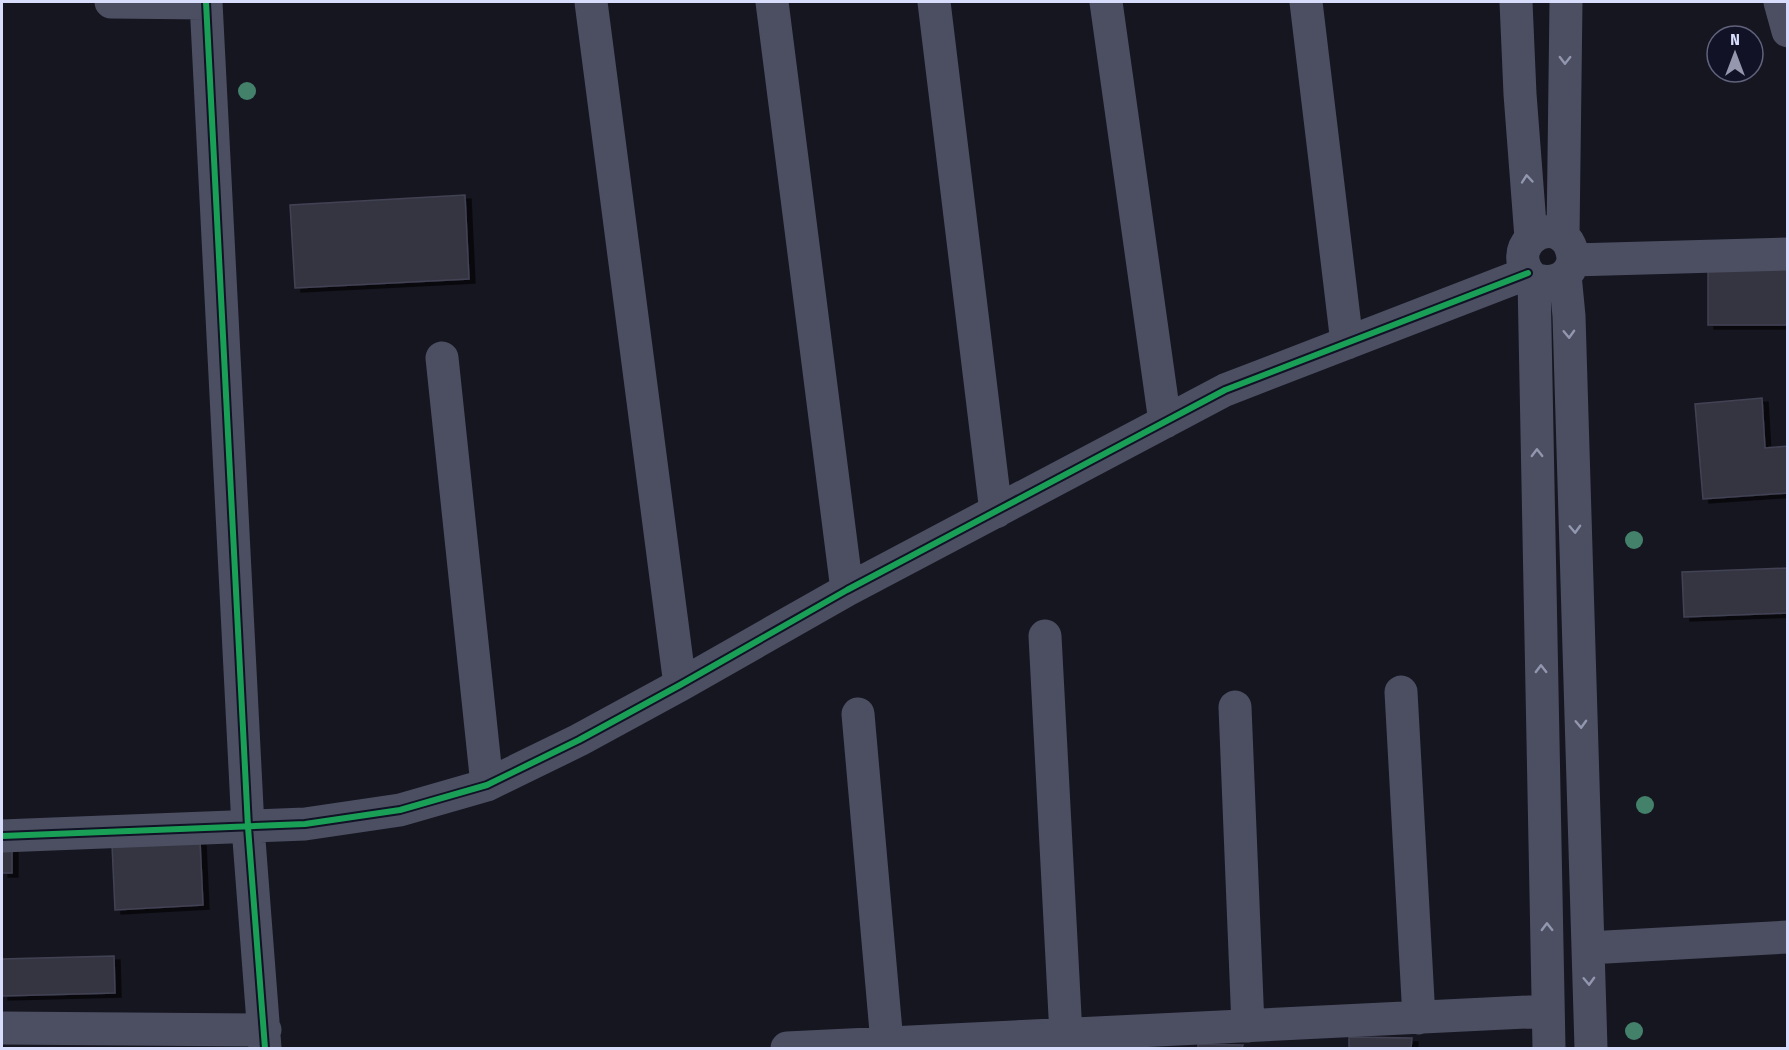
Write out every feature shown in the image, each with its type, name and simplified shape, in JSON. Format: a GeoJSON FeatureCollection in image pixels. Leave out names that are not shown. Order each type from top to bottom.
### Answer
{"type":"FeatureCollection","features":[{"type":"Feature","properties":{"kind":"street"},"geometry":{"type":"LineString","coordinates":[[2,1028],[265,1039],[248,827],[206,2],[111,2]]}},
{"type":"Feature","properties":{"kind":"street"},"geometry":{"type":"LineString","coordinates":[[591,2],[680,685]]}},
{"type":"Feature","properties":{"kind":"street"},"geometry":{"type":"LineString","coordinates":[[772,2],[847,590]]}},
{"type":"Feature","properties":{"kind":"street"},"geometry":{"type":"LineString","coordinates":[[934,2],[996,512]]}},
{"type":"Feature","properties":{"kind":"street"},"geometry":{"type":"LineString","coordinates":[[1106,2],[1165,422]]}},
{"type":"Feature","properties":{"kind":"street"},"geometry":{"type":"LineString","coordinates":[[1306,2],[1347,343]]}},
{"type":"Feature","properties":{"kind":"street"},"geometry":{"type":"LineString","coordinates":[[1516,2],[1520,94],[1549,260],[1569,316],[1591,1048]]}},
{"type":"Feature","properties":{"kind":"street"},"geometry":{"type":"LineString","coordinates":[[1549,1048],[1549,260],[1566,2]]}},
{"type":"Feature","properties":{"kind":"street"},"geometry":{"type":"LineString","coordinates":[[1780,2],[1788,31]]}},
{"type":"Feature","properties":{"kind":"street"},"geometry":{"type":"LineString","coordinates":[[2,836],[305,824],[400,810],[487,785],[579,740],[847,590],[1225,390],[1347,343],[1549,260],[1788,254]]}},
{"type":"Feature","properties":{"kind":"street"},"geometry":{"type":"LineString","coordinates":[[442,358],[487,785]]}},
{"type":"Feature","properties":{"kind":"street"},"geometry":{"type":"LineString","coordinates":[[1045,636],[1066,1035]]}},
{"type":"Feature","properties":{"kind":"street"},"geometry":{"type":"LineString","coordinates":[[1401,692],[1419,1018]]}},
{"type":"Feature","properties":{"kind":"street"},"geometry":{"type":"LineString","coordinates":[[1235,707],[1248,1026]]}},
{"type":"Feature","properties":{"kind":"street"},"geometry":{"type":"LineString","coordinates":[[858,714],[886,1043]]}},
{"type":"Feature","properties":{"kind":"street"},"geometry":{"type":"LineString","coordinates":[[1588,948],[1788,937]]}},
{"type":"Feature","properties":{"kind":"street"},"geometry":{"type":"LineString","coordinates":[[787,1048],[886,1043],[981,1044],[1066,1035],[1155,1040],[1248,1026],[1335,1035],[1419,1018],[1548,1011]]}},
{"type":"Feature","properties":{"kind":"building"},"geometry":{"type":"Polygon","coordinates":[[[465,195],[469,279],[295,288],[290,205],[465,195]]]}},
{"type":"Feature","properties":{"kind":"building"},"geometry":{"type":"Polygon","coordinates":[[[1708,268],[1788,268],[1788,325],[1708,325],[1708,268]]]}},
{"type":"Feature","properties":{"kind":"building"},"geometry":{"type":"Polygon","coordinates":[[[1762,398],[1765,448],[1788,446],[1788,493],[1703,499],[1695,404],[1762,398]]]}},
{"type":"Feature","properties":{"kind":"building"},"geometry":{"type":"Polygon","coordinates":[[[1788,568],[1788,613],[1684,617],[1682,572],[1788,568]]]}},
{"type":"Feature","properties":{"kind":"building"},"geometry":{"type":"Polygon","coordinates":[[[200,841],[203,905],[115,910],[112,845],[200,841]]]}},
{"type":"Feature","properties":{"kind":"building"},"geometry":{"type":"Polygon","coordinates":[[[12,848],[12,873],[2,873],[2,849],[12,848]]]}},
{"type":"Feature","properties":{"kind":"building"},"geometry":{"type":"Polygon","coordinates":[[[114,956],[115,993],[2,996],[2,959],[114,956]]]}},
{"type":"Feature","properties":{"kind":"building"},"geometry":{"type":"Polygon","coordinates":[[[1349,1037],[1412,1038],[1411,1048],[1349,1048],[1349,1037]]]}},
{"type":"Feature","properties":{"kind":"building"},"geometry":{"type":"Polygon","coordinates":[[[1198,1044],[1243,1045],[1242,1048],[1198,1048],[1198,1044]]]}},
{"type":"Feature","properties":{"kind":"cycle path"},"geometry":{"type":"LineString","coordinates":[[206,2],[248,827],[265,1048]]}},
{"type":"Feature","properties":{"kind":"cycle path"},"geometry":{"type":"LineString","coordinates":[[2,836],[305,824],[400,810],[487,785],[579,740],[847,590],[1225,390],[1528,273]]}}]}
